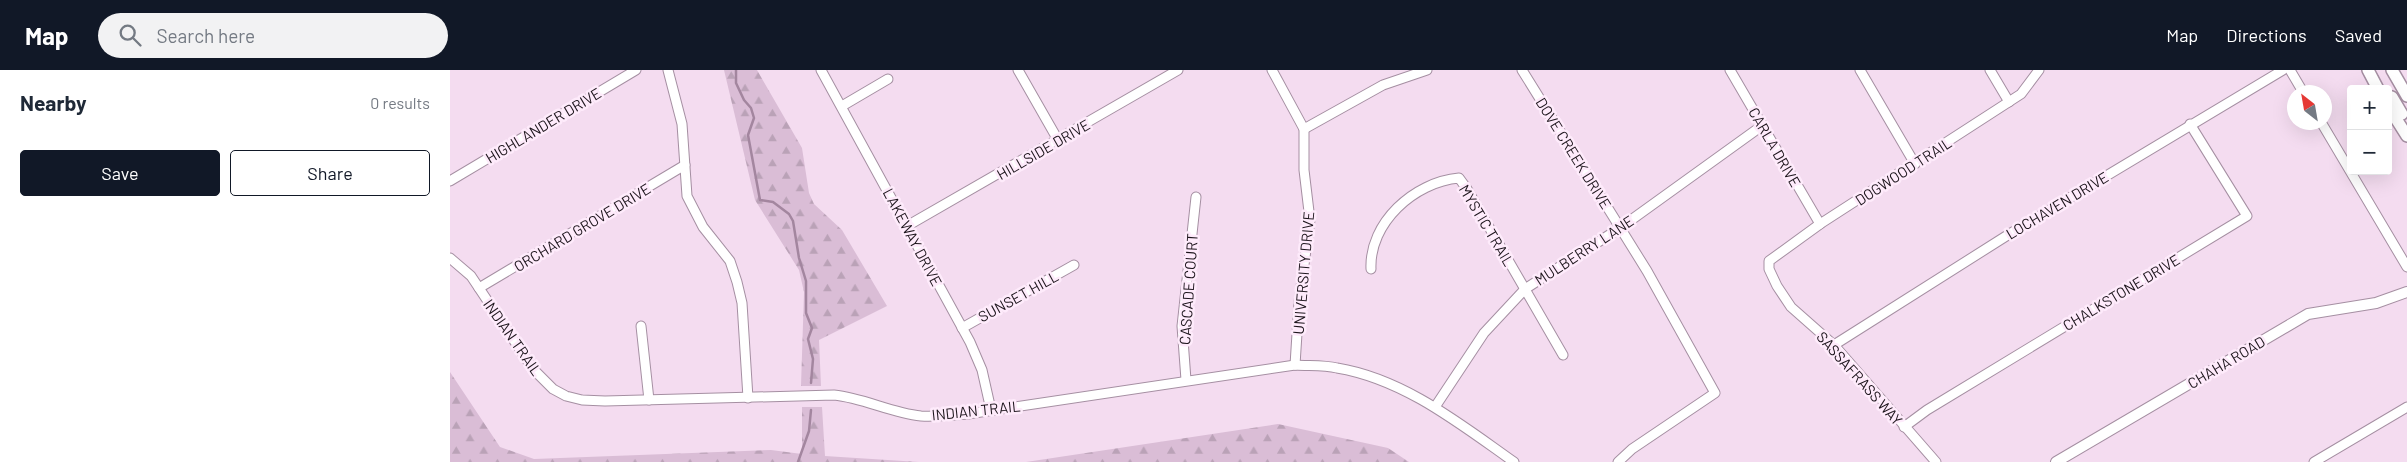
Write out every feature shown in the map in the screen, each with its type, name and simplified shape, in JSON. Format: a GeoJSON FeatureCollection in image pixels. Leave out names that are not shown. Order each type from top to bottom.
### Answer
{"type":"FeatureCollection","features":[{"type":"Feature","properties":{"kind":"main road"},"geometry":{"type":"LineString","coordinates":[[2368,70],[2376,85]]}},
{"type":"Feature","properties":{"kind":"main road"},"geometry":{"type":"LineString","coordinates":[[2392,70],[2407,96]]}},
{"type":"Feature","properties":{"kind":"main road"},"geometry":{"type":"LineString","coordinates":[[2392,97],[2407,122]]}},
{"type":"Feature","properties":{"kind":"main road"},"geometry":{"type":"LineString","coordinates":[[2392,112],[2407,136]]}},
{"type":"Feature","properties":{"kind":"street","name":"HIGHLANDER DRIVE"},"geometry":{"type":"LineString","coordinates":[[450,181],[636,70]]}},
{"type":"Feature","properties":{"kind":"street"},"geometry":{"type":"LineString","coordinates":[[668,70],[682,124],[688,196],[692,210],[703,228],[730,261],[737,282],[742,303],[748,398]]}},
{"type":"Feature","properties":{"kind":"street","name":"LAKEWAY DRIVE"},"geometry":{"type":"LineString","coordinates":[[822,70],[962,328],[982,370],[991,410]]}},
{"type":"Feature","properties":{"kind":"street"},"geometry":{"type":"LineString","coordinates":[[1018,70],[1058,140]]}},
{"type":"Feature","properties":{"kind":"street","name":"HILLSIDE DRIVE"},"geometry":{"type":"LineString","coordinates":[[907,226],[1178,70]]}},
{"type":"Feature","properties":{"kind":"street","name":"UNIVERSITY DRIVE"},"geometry":{"type":"LineString","coordinates":[[1272,70],[1304,129],[1304,170],[1310,220],[1299,302],[1295,365]]}},
{"type":"Feature","properties":{"kind":"street"},"geometry":{"type":"LineString","coordinates":[[1304,129],[1383,85],[1427,70]]}},
{"type":"Feature","properties":{"kind":"street","name":"DOVE CREEK DRIVE"},"geometry":{"type":"LineString","coordinates":[[1522,70],[1620,228],[1715,393],[1632,449],[1618,462]]}},
{"type":"Feature","properties":{"kind":"street","name":"CARLA DRIVE"},"geometry":{"type":"LineString","coordinates":[[1730,70],[1820,224]]}},
{"type":"Feature","properties":{"kind":"street"},"geometry":{"type":"LineString","coordinates":[[1860,70],[1915,164]]}},
{"type":"Feature","properties":{"kind":"street"},"geometry":{"type":"LineString","coordinates":[[1990,70],[2009,102]]}},
{"type":"Feature","properties":{"kind":"street","name":"DOGWOOD TRAIL"},"geometry":{"type":"LineString","coordinates":[[1769,269],[1769,261],[1775,254],[2021,94],[2039,70]]}},
{"type":"Feature","properties":{"kind":"street","name":"LOCHAVEN DRIVE"},"geometry":{"type":"LineString","coordinates":[[1834,345],[2011,233],[2283,70]]}},
{"type":"Feature","properties":{"kind":"street"},"geometry":{"type":"LineString","coordinates":[[2290,70],[2299,85]]}},
{"type":"Feature","properties":{"kind":"street"},"geometry":{"type":"LineString","coordinates":[[842,106],[888,79]]}},
{"type":"Feature","properties":{"kind":"street","name":"CHALKSTONE DRIVE"},"geometry":{"type":"LineString","coordinates":[[1904,427],[1927,410],[2247,216],[2190,124]]}},
{"type":"Feature","properties":{"kind":"street","name":"MULBERRY LANE"},"geometry":{"type":"LineString","coordinates":[[1435,407],[1484,333],[1525,289],[1620,228],[1763,125]]}},
{"type":"Feature","properties":{"kind":"street"},"geometry":{"type":"LineString","coordinates":[[2326,130],[2407,267]]}},
{"type":"Feature","properties":{"kind":"street","name":"ORCHARD GROVE DRIVE"},"geometry":{"type":"LineString","coordinates":[[479,288],[685,165]]}},
{"type":"Feature","properties":{"kind":"street","name":"MYSTIC TRAIL"},"geometry":{"type":"LineString","coordinates":[[1371,269],[1371,257],[1378,235],[1385,221],[1394,211],[1428,188],[1447,179],[1459,178],[1525,289]]}},
{"type":"Feature","properties":{"kind":"street","name":"CASCADE COURT"},"geometry":{"type":"LineString","coordinates":[[1186,380],[1182,326],[1196,197]]}},
{"type":"Feature","properties":{"kind":"street","name":"INDIAN TRAIL"},"geometry":{"type":"LineString","coordinates":[[450,258],[460,265],[479,288],[523,356],[543,380],[566,396],[582,400],[834,395],[853,397],[921,416],[968,414],[1295,365],[1337,368],[1377,378],[1435,407],[1514,462]]}},
{"type":"Feature","properties":{"kind":"street","name":"SUNSET HILL"},"geometry":{"type":"LineString","coordinates":[[962,328],[1074,265]]}},
{"type":"Feature","properties":{"kind":"street","name":"SASSAFRASS WAY"},"geometry":{"type":"LineString","coordinates":[[1769,269],[1791,307],[1834,345],[1936,462]]}},
{"type":"Feature","properties":{"kind":"street"},"geometry":{"type":"LineString","coordinates":[[1525,289],[1563,355]]}},
{"type":"Feature","properties":{"kind":"street","name":"CHAHA ROAD"},"geometry":{"type":"LineString","coordinates":[[2056,462],[2308,314],[2376,303],[2407,292]]}},
{"type":"Feature","properties":{"kind":"street"},"geometry":{"type":"LineString","coordinates":[[641,326],[649,400]]}},
{"type":"Feature","properties":{"kind":"street"},"geometry":{"type":"LineString","coordinates":[[2314,462],[2407,408]]}},
{"type":"Feature","properties":{"kind":"green space"},"geometry":{"type":"Polygon","coordinates":[[[724,70],[757,70],[802,148],[809,193],[814,204],[842,230],[887,306],[819,340],[821,386],[801,386],[804,292],[799,270],[755,200],[724,70]]]}},
{"type":"Feature","properties":{"kind":"green space"},"geometry":{"type":"Polygon","coordinates":[[[450,372],[500,447],[534,459],[771,450],[802,454],[802,407],[822,407],[825,456],[919,462],[450,462],[450,372]]]}},
{"type":"Feature","properties":{"kind":"green space"},"geometry":{"type":"Polygon","coordinates":[[[1278,424],[1388,448],[1409,462],[1026,462],[1278,424]]]}},
{"type":"Feature","properties":{"kind":"waterway"},"geometry":{"type":"LineString","coordinates":[[736,70],[736,83],[744,100],[751,108],[754,118],[748,135],[760,200],[773,202],[789,214],[793,221],[799,258],[806,281],[806,313],[812,328],[808,339],[813,359],[811,383]]}},
{"type":"Feature","properties":{"kind":"waterway"},"geometry":{"type":"LineString","coordinates":[[798,462],[809,431],[811,410]]}}]}
